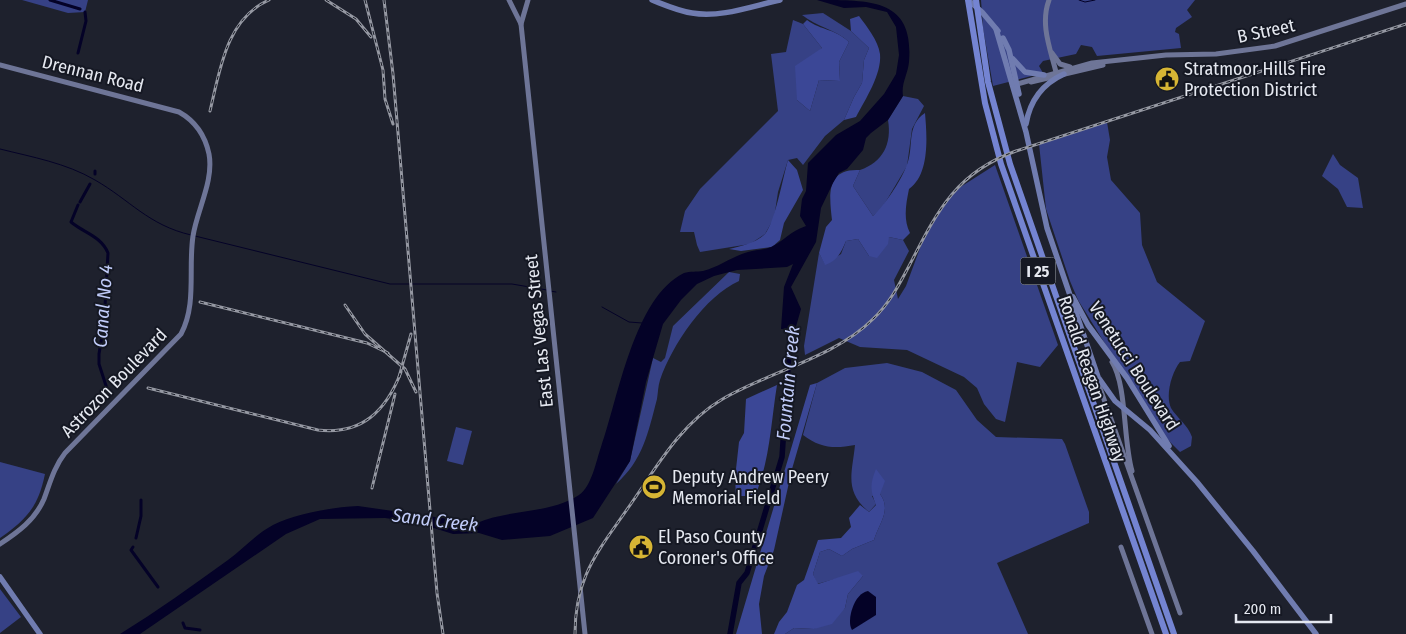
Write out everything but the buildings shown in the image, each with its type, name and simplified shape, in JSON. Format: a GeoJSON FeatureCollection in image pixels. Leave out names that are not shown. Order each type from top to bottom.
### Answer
{"type":"FeatureCollection","features":[{"type":"Feature","properties":{"kind":"highway","name":"Ronald Reagan Highway"},"geometry":{"type":"LineString","coordinates":[[968,0],[985,103],[1000,158],[1166,634]]}},
{"type":"Feature","properties":{"kind":"highway","name":"Ronald Reagan Highway"},"geometry":{"type":"LineString","coordinates":[[976,0],[988,82],[1010,164],[1174,634]]}},
{"type":"Feature","properties":{"kind":"main road"},"geometry":{"type":"LineString","coordinates":[[652,0],[678,10],[702,14],[727,12],[780,0]]}},
{"type":"Feature","properties":{"kind":"main road"},"geometry":{"type":"LineString","coordinates":[[968,0],[987,17],[1022,71],[1031,75],[1044,75]]}},
{"type":"Feature","properties":{"kind":"main road"},"geometry":{"type":"LineString","coordinates":[[996,29],[1016,84]]}},
{"type":"Feature","properties":{"kind":"main road"},"geometry":{"type":"LineString","coordinates":[[1009,50],[1016,84]]}},
{"type":"Feature","properties":{"kind":"main road"},"geometry":{"type":"LineString","coordinates":[[1026,124],[1029,109],[1038,93],[1048,82],[1064,74]]}},
{"type":"Feature","properties":{"kind":"main road","name":"Venetucci Boulevard"},"geometry":{"type":"LineString","coordinates":[[1016,84],[1026,124],[1026,132]]}},
{"type":"Feature","properties":{"kind":"main road","name":"Venetucci Boulevard"},"geometry":{"type":"LineString","coordinates":[[1016,84],[1047,228],[1090,360],[1108,394],[1150,430],[1179,461],[1254,551],[1316,634]]}},
{"type":"Feature","properties":{"kind":"main road","name":"Venetucci Boulevard"},"geometry":{"type":"LineString","coordinates":[[1067,286],[1081,315],[1127,378],[1179,461]]}},
{"type":"Feature","properties":{"kind":"main road"},"geometry":{"type":"LineString","coordinates":[[0,577],[40,634]]}},
{"type":"Feature","properties":{"kind":"street","name":"East Las Vegas Street"},"geometry":{"type":"LineString","coordinates":[[508,0],[521,24]]}},
{"type":"Feature","properties":{"kind":"street","name":"East Las Vegas Street"},"geometry":{"type":"LineString","coordinates":[[528,0],[521,24],[585,634]]}},
{"type":"Feature","properties":{"kind":"street"},"geometry":{"type":"LineString","coordinates":[[1049,0],[1045,11],[1045,22],[1056,72]]}},
{"type":"Feature","properties":{"kind":"street","name":"B Street"},"geometry":{"type":"LineString","coordinates":[[1016,84],[1073,67],[1126,59],[1216,54],[1275,46],[1406,4]]}},
{"type":"Feature","properties":{"kind":"street"},"geometry":{"type":"LineString","coordinates":[[1051,52],[1060,64],[1073,67]]}},
{"type":"Feature","properties":{"kind":"street","name":"B Street"},"geometry":{"type":"LineString","coordinates":[[1016,84],[1126,59]]}},
{"type":"Feature","properties":{"kind":"street","name":"Drennan Road"},"geometry":{"type":"LineString","coordinates":[[0,65],[179,112]]}},
{"type":"Feature","properties":{"kind":"street","name":"Astrozon Boulevard"},"geometry":{"type":"LineString","coordinates":[[0,544],[23,528],[36,513],[56,466],[65,453],[181,334],[190,308],[192,243],[209,173],[209,156],[199,129],[179,112]]}},
{"type":"Feature","properties":{"kind":"street"},"geometry":{"type":"LineString","coordinates":[[1102,346],[1118,371],[1124,430],[1140,498]]}},
{"type":"Feature","properties":{"kind":"street"},"geometry":{"type":"LineString","coordinates":[[1090,360],[1180,614]]}},
{"type":"Feature","properties":{"kind":"street"},"geometry":{"type":"LineString","coordinates":[[1121,547],[1152,634]]}},
{"type":"Feature","properties":{"kind":"shaded area"},"geometry":{"type":"Polygon","coordinates":[[[22,0],[88,0],[85,12],[68,13],[22,0]]]}},
{"type":"Feature","properties":{"kind":"shaded area"},"geometry":{"type":"Polygon","coordinates":[[[981,0],[1195,0],[1187,10],[1192,17],[1176,28],[1175,32],[1179,34],[1181,48],[1097,56],[1092,47],[1081,45],[1076,54],[1043,61],[1039,66],[1043,73],[993,86],[983,28],[981,0]]]}},
{"type":"Feature","properties":{"kind":"shaded area"},"geometry":{"type":"Polygon","coordinates":[[[823,13],[851,31],[869,48],[864,60],[862,83],[844,120],[825,136],[803,165],[797,158],[788,160],[778,192],[774,218],[765,234],[750,244],[700,252],[694,232],[680,232],[685,211],[700,189],[778,111],[771,54],[786,52],[793,20],[803,24],[822,48],[797,79],[797,100],[810,111],[819,80],[840,81],[839,62],[849,42],[802,15],[823,13]]]}},
{"type":"Feature","properties":{"kind":"shaded area"},"geometry":{"type":"Polygon","coordinates":[[[859,16],[877,44],[880,62],[876,78],[856,117],[844,120],[862,83],[864,60],[869,48],[851,31],[850,19],[859,16]]]}},
{"type":"Feature","properties":{"kind":"shaded area"},"geometry":{"type":"Polygon","coordinates":[[[807,20],[844,37],[849,42],[839,62],[840,81],[819,80],[810,111],[797,100],[795,66],[822,48],[803,24],[807,20]]]}},
{"type":"Feature","properties":{"kind":"shaded area"},"geometry":{"type":"Polygon","coordinates":[[[903,96],[918,99],[924,106],[912,129],[907,166],[882,208],[873,216],[853,186],[860,170],[875,162],[884,151],[889,137],[888,120],[903,96]]]}},
{"type":"Feature","properties":{"kind":"shaded area"},"geometry":{"type":"Polygon","coordinates":[[[925,113],[926,154],[924,164],[921,174],[909,189],[906,206],[906,222],[910,233],[903,240],[889,237],[888,244],[877,258],[869,256],[858,239],[846,241],[838,256],[825,265],[819,253],[826,227],[832,220],[830,201],[832,184],[835,178],[841,173],[860,170],[853,186],[873,216],[887,200],[903,173],[909,160],[915,124],[925,113]]]}},
{"type":"Feature","properties":{"kind":"shaded area"},"geometry":{"type":"Polygon","coordinates":[[[1107,122],[1110,140],[1107,157],[1111,180],[1140,213],[1142,245],[1157,282],[1205,321],[1190,361],[1180,362],[1170,384],[1169,403],[1171,408],[1192,437],[1191,446],[1180,452],[1159,431],[1078,300],[1046,209],[1039,144],[1107,122]]]}},
{"type":"Feature","properties":{"kind":"shaded area"},"geometry":{"type":"Polygon","coordinates":[[[1333,154],[1340,165],[1358,178],[1363,208],[1347,207],[1338,189],[1322,176],[1333,154]]]}},
{"type":"Feature","properties":{"kind":"shaded area"},"geometry":{"type":"Polygon","coordinates":[[[788,160],[797,170],[803,190],[784,223],[780,240],[772,247],[741,251],[729,249],[753,242],[765,234],[769,228],[788,160]]]}},
{"type":"Feature","properties":{"kind":"shaded area"},"geometry":{"type":"Polygon","coordinates":[[[995,165],[1058,345],[1040,367],[1017,362],[1005,422],[996,419],[984,404],[977,388],[964,377],[907,350],[860,347],[839,338],[805,355],[804,346],[819,253],[825,264],[841,254],[846,241],[858,239],[869,256],[889,237],[903,240],[909,251],[894,280],[898,299],[906,286],[926,232],[951,193],[995,165]]]}},
{"type":"Feature","properties":{"kind":"shaded area"},"geometry":{"type":"Polygon","coordinates":[[[729,272],[740,274],[739,281],[726,288],[714,298],[681,337],[665,366],[660,380],[651,423],[643,445],[633,465],[616,484],[630,461],[653,358],[661,362],[665,358],[673,326],[729,272]]]}},
{"type":"Feature","properties":{"kind":"shaded area"},"geometry":{"type":"Polygon","coordinates":[[[887,363],[922,372],[956,390],[977,420],[996,437],[1062,439],[1065,444],[1089,512],[1089,523],[997,563],[1028,634],[785,634],[794,628],[814,629],[845,608],[848,594],[863,576],[835,579],[817,584],[813,574],[820,552],[829,549],[842,556],[852,549],[874,540],[885,511],[880,494],[872,496],[876,504],[869,512],[856,497],[852,482],[855,445],[840,447],[821,445],[803,435],[817,383],[845,368],[887,363]]]}},
{"type":"Feature","properties":{"kind":"shaded area"},"geometry":{"type":"Polygon","coordinates":[[[817,383],[792,469],[774,550],[764,576],[759,604],[762,634],[736,634],[810,385],[817,383]]]}},
{"type":"Feature","properties":{"kind":"shaded area"},"geometry":{"type":"Polygon","coordinates":[[[777,385],[767,455],[760,483],[755,496],[736,496],[735,478],[739,442],[744,433],[746,399],[777,385]]]}},
{"type":"Feature","properties":{"kind":"shaded area"},"geometry":{"type":"Polygon","coordinates":[[[456,427],[472,431],[463,465],[447,461],[456,427]]]}},
{"type":"Feature","properties":{"kind":"shaded area"},"geometry":{"type":"Polygon","coordinates":[[[0,462],[45,474],[35,504],[17,525],[0,538],[0,462]]]}},
{"type":"Feature","properties":{"kind":"shaded area"},"geometry":{"type":"Polygon","coordinates":[[[876,469],[885,481],[880,494],[885,511],[874,540],[852,549],[842,556],[829,549],[820,552],[813,574],[818,584],[858,571],[863,576],[848,594],[845,608],[832,624],[814,629],[794,628],[785,634],[774,634],[779,622],[787,612],[797,585],[804,580],[818,540],[841,538],[851,527],[849,518],[860,505],[869,512],[876,505],[872,487],[876,469]]]}},
{"type":"Feature","properties":{"kind":"shaded area"},"geometry":{"type":"Polygon","coordinates":[[[0,589],[21,617],[0,633],[0,589]]]}},
{"type":"Feature","properties":{"kind":"water","name":"Sand Creek"},"geometry":{"type":"Polygon","coordinates":[[[817,0],[872,3],[886,8],[897,15],[905,26],[909,42],[909,62],[903,87],[903,96],[888,120],[866,138],[863,150],[847,169],[839,173],[821,208],[816,242],[791,287],[801,309],[795,330],[781,329],[784,287],[793,264],[787,267],[737,270],[714,276],[697,284],[681,300],[663,324],[646,382],[630,461],[593,518],[550,536],[502,540],[479,533],[453,534],[418,523],[385,518],[320,519],[286,534],[140,634],[120,634],[215,570],[255,537],[273,525],[303,514],[358,506],[477,523],[502,515],[542,509],[568,501],[579,495],[587,486],[593,473],[630,351],[640,326],[652,304],[667,285],[684,273],[703,271],[742,254],[766,249],[806,226],[800,216],[802,199],[806,191],[808,163],[836,135],[860,121],[884,94],[896,74],[899,55],[896,27],[887,12],[866,7],[844,8],[817,0]]]}},
{"type":"Feature","properties":{"kind":"water"},"geometry":{"type":"Polygon","coordinates":[[[868,591],[876,597],[876,615],[852,630],[850,620],[852,608],[859,597],[868,591]]]}},
{"type":"Feature","properties":{"kind":"waterway","name":"Canal No 4"},"geometry":{"type":"LineString","coordinates":[[50,0],[80,9]]}},
{"type":"Feature","properties":{"kind":"waterway"},"geometry":{"type":"LineString","coordinates":[[1079,0],[1085,2],[1095,0]]}},
{"type":"Feature","properties":{"kind":"waterway","name":"Canal No 4"},"geometry":{"type":"LineString","coordinates":[[78,53],[86,21],[85,12]]}},
{"type":"Feature","properties":{"kind":"waterway"},"geometry":{"type":"LineString","coordinates":[[0,149],[49,161],[84,174],[163,225],[191,235]]}},
{"type":"Feature","properties":{"kind":"waterway","name":"Canal No 4"},"geometry":{"type":"LineString","coordinates":[[80,202],[90,184]]}},
{"type":"Feature","properties":{"kind":"waterway","name":"Canal No 4"},"geometry":{"type":"LineString","coordinates":[[78,205],[71,222],[97,239],[108,253],[104,324],[99,364],[109,395]]}},
{"type":"Feature","properties":{"kind":"waterway"},"geometry":{"type":"LineString","coordinates":[[195,236],[390,284],[512,284],[547,290]]}},
{"type":"Feature","properties":{"kind":"waterway"},"geometry":{"type":"LineString","coordinates":[[550,291],[556,292]]}},
{"type":"Feature","properties":{"kind":"waterway"},"geometry":{"type":"LineString","coordinates":[[602,307],[629,322],[642,323]]}},
{"type":"Feature","properties":{"kind":"waterway","name":"Fountain Creek"},"geometry":{"type":"LineString","coordinates":[[730,634],[739,583],[747,573],[782,457],[791,323]]}},
{"type":"Feature","properties":{"kind":"waterway","name":"Canal No 4"},"geometry":{"type":"LineString","coordinates":[[136,538],[141,516],[141,500]]}},
{"type":"Feature","properties":{"kind":"waterway","name":"Canal No 4"},"geometry":{"type":"LineString","coordinates":[[133,547],[131,550],[158,587]]}},
{"type":"Feature","properties":{"kind":"waterway","name":"Canal No 4"},"geometry":{"type":"LineString","coordinates":[[183,623],[185,628],[200,630]]}},
{"type":"Feature","properties":{"kind":"railway"},"geometry":{"type":"LineString","coordinates":[[210,111],[217,79],[227,47],[234,33],[243,20],[269,0]]}},
{"type":"Feature","properties":{"kind":"railway"},"geometry":{"type":"LineString","coordinates":[[326,0],[356,19],[371,37]]}},
{"type":"Feature","properties":{"kind":"railway"},"geometry":{"type":"LineString","coordinates":[[365,0],[383,70],[385,99],[393,124]]}},
{"type":"Feature","properties":{"kind":"railway"},"geometry":{"type":"LineString","coordinates":[[384,0],[393,74],[437,593],[443,634]]}},
{"type":"Feature","properties":{"kind":"railway"},"geometry":{"type":"LineString","coordinates":[[575,634],[579,597],[590,566],[658,464],[680,435],[706,410],[721,400],[839,344],[857,333],[873,319],[893,294],[929,228],[950,196],[977,171],[995,160],[1016,151],[1406,24]]}},
{"type":"Feature","properties":{"kind":"railway"},"geometry":{"type":"LineString","coordinates":[[200,302],[367,343],[388,353]]}},
{"type":"Feature","properties":{"kind":"railway"},"geometry":{"type":"LineString","coordinates":[[345,305],[365,334],[405,369],[416,392]]}},
{"type":"Feature","properties":{"kind":"railway"},"geometry":{"type":"LineString","coordinates":[[399,377],[411,334]]}},
{"type":"Feature","properties":{"kind":"railway"},"geometry":{"type":"LineString","coordinates":[[148,388],[318,430],[334,431],[347,429],[370,418],[388,398],[401,372]]}},
{"type":"Feature","properties":{"kind":"railway"},"geometry":{"type":"LineString","coordinates":[[372,488],[395,394]]}},
{"type":"Feature","properties":{"kind":"place","name":"Stratmoor Hills Fire Protection District"},"geometry":{"type":"Point","coordinates":[1167,79]}},
{"type":"Feature","properties":{"kind":"place","name":"Deputy Andrew Peery Memorial Field"},"geometry":{"type":"Point","coordinates":[654,487]}},
{"type":"Feature","properties":{"kind":"place","name":"El Paso County Coroner's Office"},"geometry":{"type":"Point","coordinates":[641,547]}}]}
